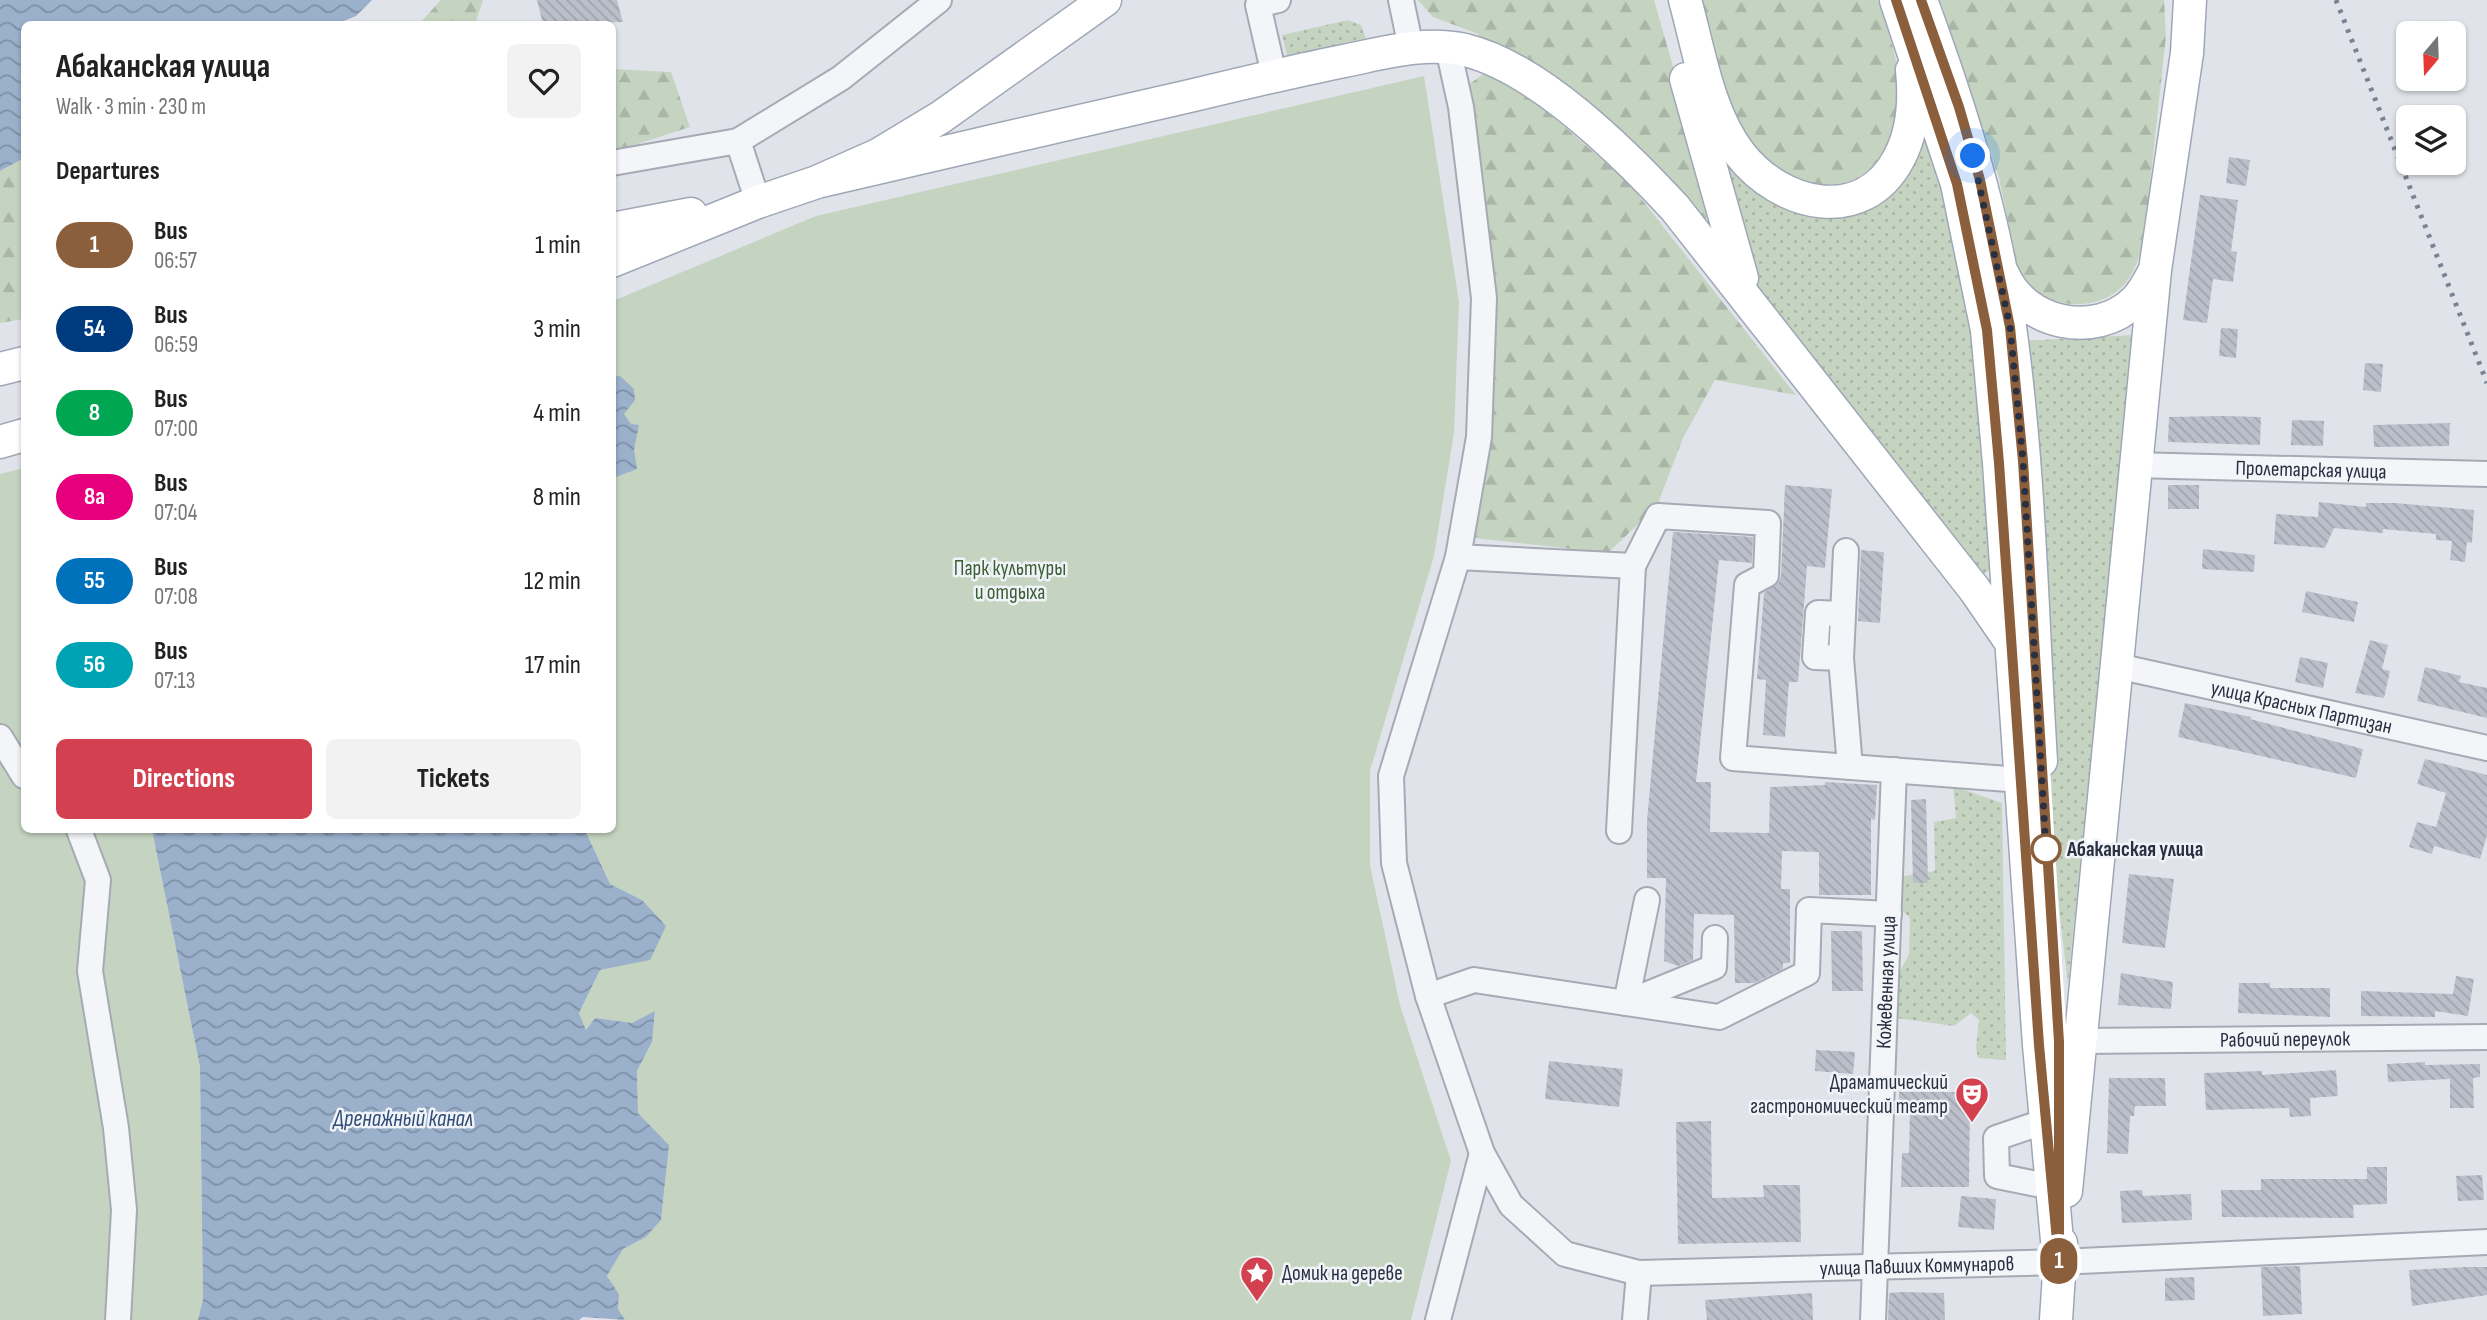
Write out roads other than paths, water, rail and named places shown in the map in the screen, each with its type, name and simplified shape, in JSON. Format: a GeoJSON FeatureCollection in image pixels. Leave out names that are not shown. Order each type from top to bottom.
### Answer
{"type":"FeatureCollection","features":[{"type":"Feature","properties":{"kind":"main road"},"geometry":{"type":"LineString","coordinates":[[817,182],[911,137],[1105,0]]}},
{"type":"Feature","properties":{"kind":"main road"},"geometry":{"type":"LineString","coordinates":[[1665,0],[1735,257],[1751,298],[1765,319]]}},
{"type":"Feature","properties":{"kind":"main road"},"geometry":{"type":"LineString","coordinates":[[1685,0],[1716,107],[1731,141],[1764,178],[1791,195],[1818,203],[1832,203],[1859,194],[1882,179],[1899,158],[1910,127],[1913,93],[1907,7]]}},
{"type":"Feature","properties":{"kind":"main road"},"geometry":{"type":"LineString","coordinates":[[2059,1262],[2082,1041],[2134,465],[2155,270],[2187,53],[2192,0]]}},
{"type":"Feature","properties":{"kind":"main road"},"geometry":{"type":"LineString","coordinates":[[1907,7],[1959,107],[1999,263],[2010,327],[2023,461],[2059,1042],[2059,1262],[2056,1320]]}},
{"type":"Feature","properties":{"kind":"main road"},"geometry":{"type":"LineString","coordinates":[[1907,7],[1957,184],[1987,330],[2046,1121],[2059,1262]]}},
{"type":"Feature","properties":{"kind":"main road"},"geometry":{"type":"LineString","coordinates":[[616,259],[758,202],[817,182],[1274,75],[1412,48],[1448,48],[1483,56],[1514,71],[1612,145],[1696,232],[1975,590],[2010,641]]}},
{"type":"Feature","properties":{"kind":"main road"},"geometry":{"type":"LineString","coordinates":[[616,228],[758,202]]}},
{"type":"Feature","properties":{"kind":"main road"},"geometry":{"type":"LineString","coordinates":[[1999,263],[2010,288],[2024,305],[2051,319],[2080,323],[2109,317],[2127,307],[2146,288],[2155,270]]}},
{"type":"Feature","properties":{"kind":"main road"},"geometry":{"type":"LineString","coordinates":[[0,369],[21,364]]}},
{"type":"Feature","properties":{"kind":"main road"},"geometry":{"type":"LineString","coordinates":[[0,442],[21,436]]}},
{"type":"Feature","properties":{"kind":"street"},"geometry":{"type":"LineString","coordinates":[[616,162],[738,141],[841,78],[939,0]]}},
{"type":"Feature","properties":{"kind":"street"},"geometry":{"type":"LineString","coordinates":[[1401,0],[1412,48]]}},
{"type":"Feature","properties":{"kind":"street"},"geometry":{"type":"LineString","coordinates":[[1264,2],[1274,75]]}},
{"type":"Feature","properties":{"kind":"street","name":"улица Павших Коммунаров"},"geometry":{"type":"LineString","coordinates":[[1448,48],[1461,107],[1483,299],[1479,437],[1458,557],[1391,776],[1394,863],[1428,996],[1482,1153],[1510,1205],[1565,1254],[1639,1273],[2059,1262],[2487,1242]]}},
{"type":"Feature","properties":{"kind":"street"},"geometry":{"type":"LineString","coordinates":[[738,141],[758,202]]}},
{"type":"Feature","properties":{"kind":"street","name":"Пролетарская улица"},"geometry":{"type":"LineString","coordinates":[[2134,465],[2487,474]]}},
{"type":"Feature","properties":{"kind":"street"},"geometry":{"type":"LineString","coordinates":[[1619,831],[1633,566],[1658,516],[1768,523],[1766,575],[1747,585],[1733,758],[2021,780]]}},
{"type":"Feature","properties":{"kind":"street"},"geometry":{"type":"LineString","coordinates":[[1846,551],[1841,658],[1850,767]]}},
{"type":"Feature","properties":{"kind":"street"},"geometry":{"type":"LineString","coordinates":[[1458,557],[1633,566]]}},
{"type":"Feature","properties":{"kind":"street","name":"улица Красных Партизан"},"geometry":{"type":"LineString","coordinates":[[2117,666],[2487,748]]}},
{"type":"Feature","properties":{"kind":"street"},"geometry":{"type":"LineString","coordinates":[[0,737],[21,771]]}},
{"type":"Feature","properties":{"kind":"street","name":"Кожевенная улица"},"geometry":{"type":"LineString","coordinates":[[1874,1320],[1894,769]]}},
{"type":"Feature","properties":{"kind":"street"},"geometry":{"type":"LineString","coordinates":[[80,833],[98,880],[90,971],[116,1128],[124,1210],[118,1320]]}},
{"type":"Feature","properties":{"kind":"street"},"geometry":{"type":"LineString","coordinates":[[1626,1003],[1647,900]]}},
{"type":"Feature","properties":{"kind":"street"},"geometry":{"type":"LineString","coordinates":[[1428,996],[1474,980],[1719,1017],[1807,973],[1809,910],[1889,914]]}},
{"type":"Feature","properties":{"kind":"street"},"geometry":{"type":"LineString","coordinates":[[1626,1003],[1714,967],[1715,939]]}},
{"type":"Feature","properties":{"kind":"street","name":"Рабочий переулок"},"geometry":{"type":"LineString","coordinates":[[2082,1041],[2487,1037]]}},
{"type":"Feature","properties":{"kind":"street"},"geometry":{"type":"LineString","coordinates":[[2046,1121],[1996,1138],[1997,1176],[2052,1187]]}},
{"type":"Feature","properties":{"kind":"street"},"geometry":{"type":"LineString","coordinates":[[1438,1320],[1482,1153]]}},
{"type":"Feature","properties":{"kind":"street"},"geometry":{"type":"LineString","coordinates":[[1635,1320],[1639,1273]]}},
{"type":"Feature","properties":{"kind":"water"},"geometry":{"type":"Polygon","coordinates":[[[0,0],[372,0],[356,16],[344,21],[21,21],[21,160],[0,171],[0,0]]]}},
{"type":"Feature","properties":{"kind":"water"},"geometry":{"type":"Polygon","coordinates":[[[620,376],[634,389],[635,400],[624,414],[631,424],[639,425],[634,450],[637,469],[616,477],[616,377],[620,376]]]}},
{"type":"Feature","properties":{"kind":"water","name":"Дренажный канал"},"geometry":{"type":"Polygon","coordinates":[[[153,833],[586,833],[610,884],[642,900],[666,926],[650,960],[600,970],[579,1013],[586,1030],[595,1018],[632,1023],[655,1011],[652,1042],[637,1071],[638,1113],[669,1145],[661,1220],[646,1237],[623,1249],[607,1276],[619,1294],[618,1309],[625,1320],[583,1317],[579,1320],[198,1320],[203,1299],[200,1067],[153,833]]]}},
{"type":"Feature","properties":{"kind":"railway"},"geometry":{"type":"LineString","coordinates":[[2336,0],[2487,383]]}},
{"type":"Feature","properties":{"kind":"place","name":"Абаканская улица"},"geometry":{"type":"Point","coordinates":[2046,849]}},
{"type":"Feature","properties":{"kind":"place","name":"Драматический гастрономический театр"},"geometry":{"type":"Point","coordinates":[1972,1124]}},
{"type":"Feature","properties":{"kind":"place","name":"Домик на дереве"},"geometry":{"type":"Point","coordinates":[1257,1303]}},
{"type":"Feature","properties":{"kind":"park label","name":"Парк культуры и отдыха"},"geometry":{"type":"Point","coordinates":[1010,580]}}]}
